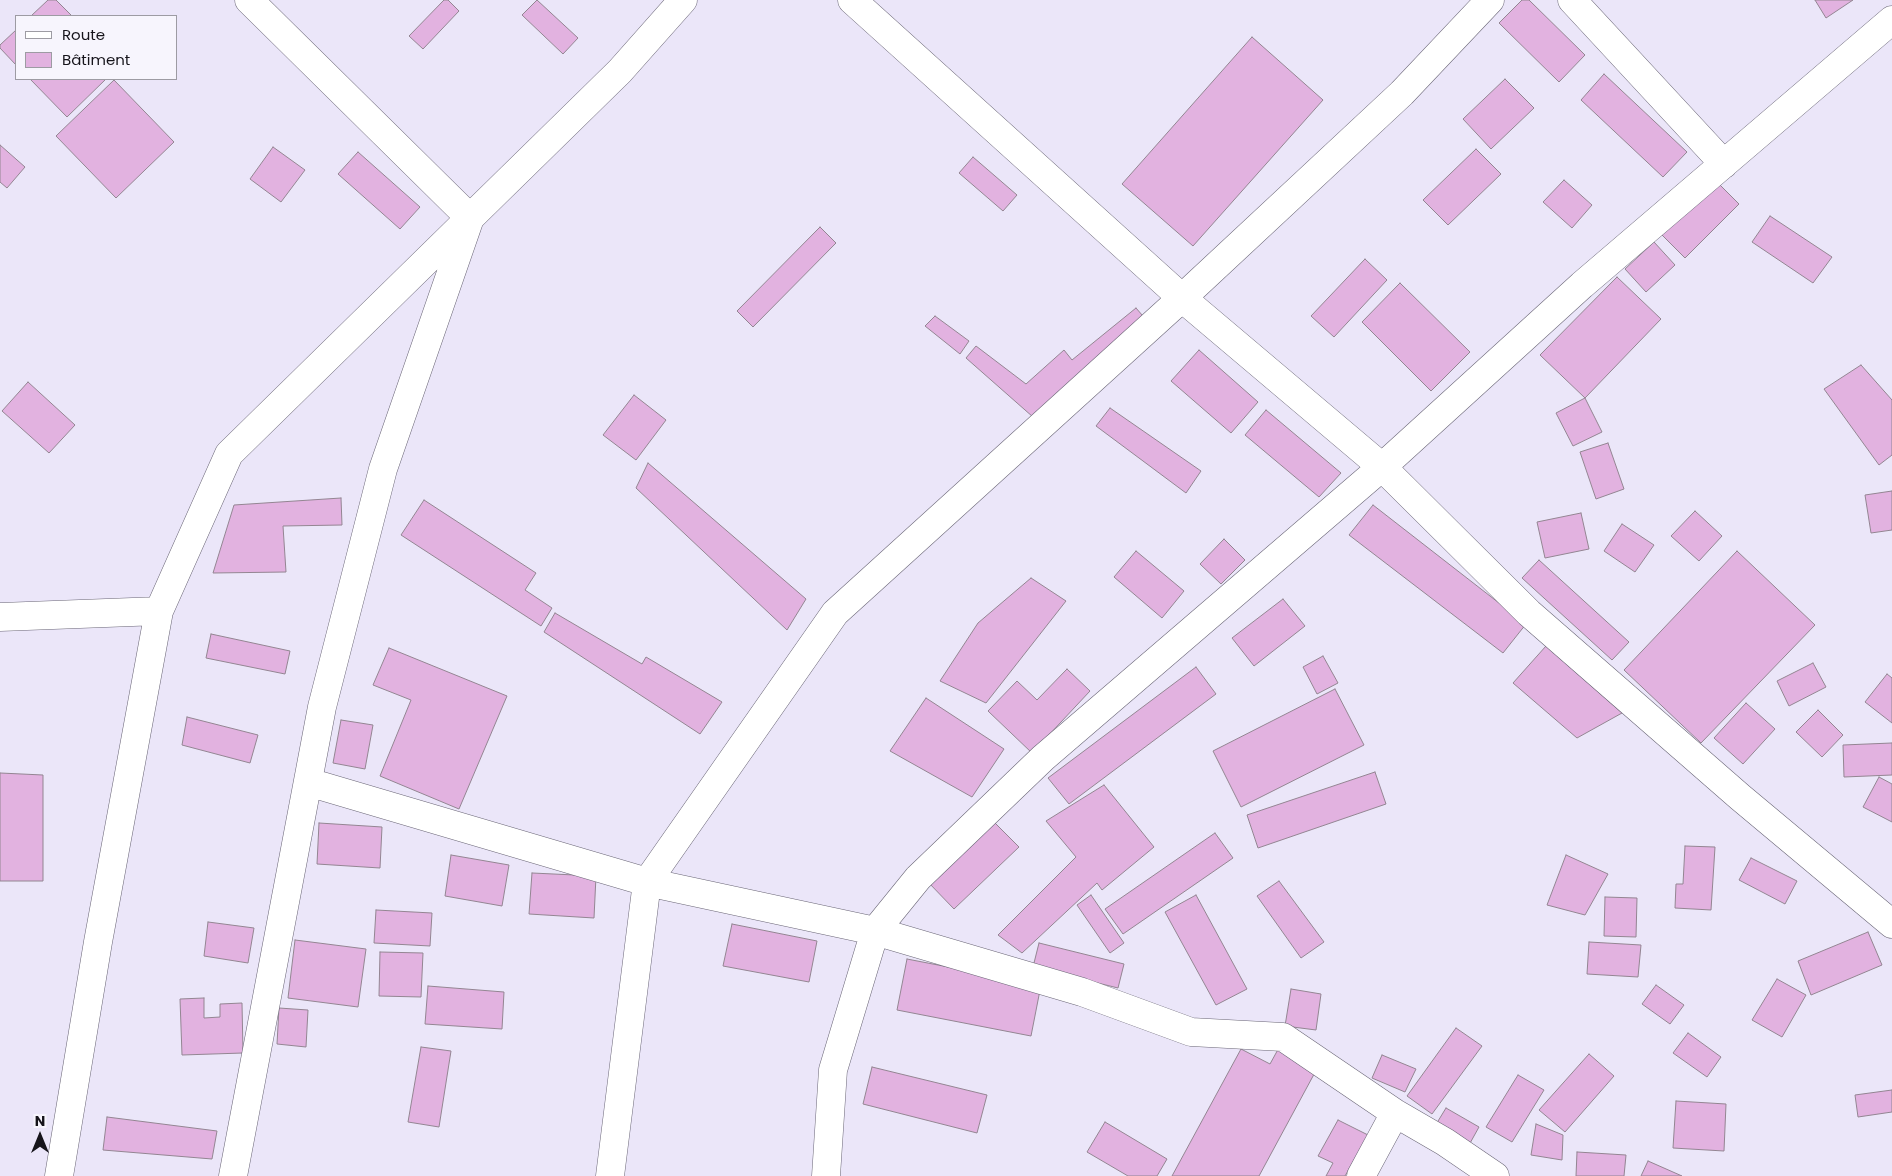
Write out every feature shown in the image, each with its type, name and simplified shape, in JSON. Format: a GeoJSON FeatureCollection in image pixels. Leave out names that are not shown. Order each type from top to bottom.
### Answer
{"type":"FeatureCollection","features":[{"type":"Feature","properties":{"kind":"street"},"geometry":{"type":"LineString","coordinates":[[249,0],[470,218]]}},
{"type":"Feature","properties":{"kind":"street"},"geometry":{"type":"LineString","coordinates":[[59,1176],[98,942],[158,610],[229,454],[620,71],[683,0]]}},
{"type":"Feature","properties":{"kind":"street"},"geometry":{"type":"LineString","coordinates":[[852,0],[1182,298],[1382,467],[1529,614],[1740,797],[1892,924]]}},
{"type":"Feature","properties":{"kind":"street"},"geometry":{"type":"LineString","coordinates":[[610,1176],[647,882],[834,614],[1182,298],[1402,93],[1490,0]]}},
{"type":"Feature","properties":{"kind":"street"},"geometry":{"type":"LineString","coordinates":[[1572,0],[1724,164]]}},
{"type":"Feature","properties":{"kind":"street"},"geometry":{"type":"LineString","coordinates":[[826,1176],[833,1070],[875,931],[918,878],[1042,758],[1382,467],[1582,285],[1892,20]]}},
{"type":"Feature","properties":{"kind":"street"},"geometry":{"type":"LineString","coordinates":[[233,1176],[322,707],[383,469],[470,218]]}},
{"type":"Feature","properties":{"kind":"street"},"geometry":{"type":"LineString","coordinates":[[0,617],[158,610]]}},
{"type":"Feature","properties":{"kind":"street"},"geometry":{"type":"LineString","coordinates":[[308,782],[647,882],[875,931],[1082,992],[1191,1032],[1283,1037],[1395,1113],[1445,1142],[1494,1176]]}},
{"type":"Feature","properties":{"kind":"street"},"geometry":{"type":"LineString","coordinates":[[1361,1176],[1395,1113]]}},
{"type":"Feature","properties":{"kind":"building"},"geometry":{"type":"Polygon","coordinates":[[[48,0],[56,0],[71,15],[32,15],[48,0]]]}},
{"type":"Feature","properties":{"kind":"building"},"geometry":{"type":"Polygon","coordinates":[[[444,0],[448,0],[459,11],[423,49],[409,36],[444,0]]]}},
{"type":"Feature","properties":{"kind":"building"},"geometry":{"type":"Polygon","coordinates":[[[537,0],[578,38],[563,54],[522,15],[537,0]]]}},
{"type":"Feature","properties":{"kind":"building"},"geometry":{"type":"Polygon","coordinates":[[[1522,0],[1529,0],[1585,55],[1559,82],[1499,23],[1522,0]]]}},
{"type":"Feature","properties":{"kind":"building"},"geometry":{"type":"Polygon","coordinates":[[[1815,0],[1853,0],[1826,18],[1815,0]]]}},
{"type":"Feature","properties":{"kind":"building"},"geometry":{"type":"Polygon","coordinates":[[[15,31],[15,64],[0,48],[0,45],[15,31]]]}},
{"type":"Feature","properties":{"kind":"building"},"geometry":{"type":"Polygon","coordinates":[[[1252,37],[1323,100],[1193,246],[1122,184],[1252,37]]]}},
{"type":"Feature","properties":{"kind":"building"},"geometry":{"type":"Polygon","coordinates":[[[1604,74],[1687,152],[1663,177],[1581,100],[1604,74]]]}},
{"type":"Feature","properties":{"kind":"building"},"geometry":{"type":"Polygon","coordinates":[[[1505,79],[1534,108],[1491,149],[1463,119],[1505,79]]]}},
{"type":"Feature","properties":{"kind":"building"},"geometry":{"type":"Polygon","coordinates":[[[31,80],[105,80],[67,117],[31,80]]]}},
{"type":"Feature","properties":{"kind":"building"},"geometry":{"type":"Polygon","coordinates":[[[114,80],[174,142],[116,198],[56,136],[114,80]]]}},
{"type":"Feature","properties":{"kind":"building"},"geometry":{"type":"Polygon","coordinates":[[[0,145],[25,167],[7,188],[0,182],[0,145]]]}},
{"type":"Feature","properties":{"kind":"building"},"geometry":{"type":"Polygon","coordinates":[[[273,147],[305,170],[281,202],[250,179],[273,147]]]}},
{"type":"Feature","properties":{"kind":"building"},"geometry":{"type":"Polygon","coordinates":[[[1476,149],[1501,174],[1448,225],[1423,200],[1476,149]]]}},
{"type":"Feature","properties":{"kind":"building"},"geometry":{"type":"Polygon","coordinates":[[[358,152],[420,207],[400,229],[338,174],[358,152]]]}},
{"type":"Feature","properties":{"kind":"building"},"geometry":{"type":"Polygon","coordinates":[[[973,157],[1017,195],[1003,211],[959,173],[973,157]]]}},
{"type":"Feature","properties":{"kind":"building"},"geometry":{"type":"Polygon","coordinates":[[[1564,180],[1592,205],[1572,228],[1543,202],[1564,180]]]}},
{"type":"Feature","properties":{"kind":"building"},"geometry":{"type":"Polygon","coordinates":[[[1716,181],[1739,204],[1685,258],[1662,235],[1716,181]]]}},
{"type":"Feature","properties":{"kind":"building"},"geometry":{"type":"Polygon","coordinates":[[[1770,216],[1832,257],[1813,283],[1752,242],[1770,216]]]}},
{"type":"Feature","properties":{"kind":"building"},"geometry":{"type":"Polygon","coordinates":[[[820,227],[836,243],[753,327],[737,311],[820,227]]]}},
{"type":"Feature","properties":{"kind":"building"},"geometry":{"type":"Polygon","coordinates":[[[1654,242],[1675,265],[1646,292],[1625,269],[1654,242]]]}},
{"type":"Feature","properties":{"kind":"building"},"geometry":{"type":"Polygon","coordinates":[[[1365,259],[1387,280],[1334,337],[1311,316],[1365,259]]]}},
{"type":"Feature","properties":{"kind":"building"},"geometry":{"type":"Polygon","coordinates":[[[1617,277],[1661,319],[1585,398],[1540,355],[1617,277]]]}},
{"type":"Feature","properties":{"kind":"building"},"geometry":{"type":"Polygon","coordinates":[[[1400,283],[1470,352],[1431,391],[1362,322],[1400,283]]]}},
{"type":"Feature","properties":{"kind":"building"},"geometry":{"type":"Polygon","coordinates":[[[1136,308],[1149,323],[1033,417],[966,358],[976,346],[1026,384],[1064,350],[1072,360],[1136,308]]]}},
{"type":"Feature","properties":{"kind":"building"},"geometry":{"type":"Polygon","coordinates":[[[935,316],[969,341],[960,354],[925,326],[935,316]]]}},
{"type":"Feature","properties":{"kind":"building"},"geometry":{"type":"Polygon","coordinates":[[[1199,350],[1258,402],[1231,433],[1171,381],[1199,350]]]}},
{"type":"Feature","properties":{"kind":"building"},"geometry":{"type":"Polygon","coordinates":[[[1861,365],[1892,400],[1892,455],[1879,465],[1824,389],[1861,365]]]}},
{"type":"Feature","properties":{"kind":"building"},"geometry":{"type":"Polygon","coordinates":[[[28,382],[75,425],[49,453],[2,411],[28,382]]]}},
{"type":"Feature","properties":{"kind":"building"},"geometry":{"type":"Polygon","coordinates":[[[634,395],[666,420],[636,460],[603,435],[634,395]]]}},
{"type":"Feature","properties":{"kind":"building"},"geometry":{"type":"Polygon","coordinates":[[[1585,398],[1602,432],[1573,446],[1556,413],[1585,398]]]}},
{"type":"Feature","properties":{"kind":"building"},"geometry":{"type":"Polygon","coordinates":[[[1110,408],[1201,471],[1186,493],[1096,426],[1110,408]]]}},
{"type":"Feature","properties":{"kind":"building"},"geometry":{"type":"Polygon","coordinates":[[[1266,410],[1341,473],[1319,497],[1245,435],[1266,410]]]}},
{"type":"Feature","properties":{"kind":"building"},"geometry":{"type":"Polygon","coordinates":[[[1608,443],[1624,489],[1596,499],[1580,452],[1608,443]]]}},
{"type":"Feature","properties":{"kind":"building"},"geometry":{"type":"Polygon","coordinates":[[[648,463],[806,599],[787,630],[636,488],[648,463]]]}},
{"type":"Feature","properties":{"kind":"building"},"geometry":{"type":"Polygon","coordinates":[[[1892,491],[1892,530],[1871,533],[1865,495],[1892,491]]]}},
{"type":"Feature","properties":{"kind":"building"},"geometry":{"type":"Polygon","coordinates":[[[341,498],[342,525],[283,526],[286,572],[213,573],[234,505],[341,498]]]}},
{"type":"Feature","properties":{"kind":"building"},"geometry":{"type":"Polygon","coordinates":[[[424,500],[536,573],[525,590],[552,608],[541,626],[401,535],[424,500]]]}},
{"type":"Feature","properties":{"kind":"building"},"geometry":{"type":"Polygon","coordinates":[[[1373,505],[1526,624],[1503,653],[1349,535],[1373,505]]]}},
{"type":"Feature","properties":{"kind":"building"},"geometry":{"type":"Polygon","coordinates":[[[1695,511],[1722,536],[1699,561],[1671,536],[1695,511]]]}},
{"type":"Feature","properties":{"kind":"building"},"geometry":{"type":"Polygon","coordinates":[[[1581,513],[1589,549],[1545,558],[1537,522],[1581,513]]]}},
{"type":"Feature","properties":{"kind":"building"},"geometry":{"type":"Polygon","coordinates":[[[1622,524],[1654,545],[1635,572],[1604,551],[1622,524]]]}},
{"type":"Feature","properties":{"kind":"building"},"geometry":{"type":"Polygon","coordinates":[[[1224,539],[1245,560],[1221,584],[1200,564],[1224,539]]]}},
{"type":"Feature","properties":{"kind":"building"},"geometry":{"type":"Polygon","coordinates":[[[1136,551],[1184,591],[1162,618],[1114,577],[1136,551]]]}},
{"type":"Feature","properties":{"kind":"building"},"geometry":{"type":"Polygon","coordinates":[[[1737,551],[1815,625],[1701,743],[1624,670],[1737,551]]]}},
{"type":"Feature","properties":{"kind":"building"},"geometry":{"type":"Polygon","coordinates":[[[1539,560],[1629,642],[1612,660],[1522,578],[1539,560]]]}},
{"type":"Feature","properties":{"kind":"building"},"geometry":{"type":"Polygon","coordinates":[[[1031,578],[1066,601],[986,703],[940,681],[978,623],[1031,578]]]}},
{"type":"Feature","properties":{"kind":"building"},"geometry":{"type":"Polygon","coordinates":[[[1283,599],[1305,626],[1254,666],[1232,638],[1283,599]]]}},
{"type":"Feature","properties":{"kind":"building"},"geometry":{"type":"Polygon","coordinates":[[[555,613],[642,664],[646,657],[722,702],[700,734],[544,632],[555,613]]]}},
{"type":"Feature","properties":{"kind":"building"},"geometry":{"type":"Polygon","coordinates":[[[211,634],[290,651],[285,674],[206,658],[211,634]]]}},
{"type":"Feature","properties":{"kind":"building"},"geometry":{"type":"Polygon","coordinates":[[[1546,646],[1622,713],[1577,738],[1513,683],[1546,646]]]}},
{"type":"Feature","properties":{"kind":"building"},"geometry":{"type":"Polygon","coordinates":[[[389,648],[507,696],[459,809],[380,776],[411,700],[373,685],[389,648]]]}},
{"type":"Feature","properties":{"kind":"building"},"geometry":{"type":"Polygon","coordinates":[[[1323,656],[1338,683],[1317,694],[1303,667],[1323,656]]]}},
{"type":"Feature","properties":{"kind":"building"},"geometry":{"type":"Polygon","coordinates":[[[1813,663],[1826,687],[1789,706],[1777,681],[1813,663]]]}},
{"type":"Feature","properties":{"kind":"building"},"geometry":{"type":"Polygon","coordinates":[[[1196,667],[1216,694],[1069,804],[1048,778],[1196,667]]]}},
{"type":"Feature","properties":{"kind":"building"},"geometry":{"type":"Polygon","coordinates":[[[1067,669],[1090,691],[1032,753],[988,711],[1017,681],[1037,700],[1067,669]]]}},
{"type":"Feature","properties":{"kind":"building"},"geometry":{"type":"Polygon","coordinates":[[[1887,674],[1892,678],[1892,723],[1865,702],[1887,674]]]}},
{"type":"Feature","properties":{"kind":"building"},"geometry":{"type":"Polygon","coordinates":[[[1335,689],[1364,745],[1241,807],[1213,751],[1335,689]]]}},
{"type":"Feature","properties":{"kind":"building"},"geometry":{"type":"Polygon","coordinates":[[[926,698],[1004,749],[972,797],[890,751],[926,698]]]}},
{"type":"Feature","properties":{"kind":"building"},"geometry":{"type":"Polygon","coordinates":[[[1746,703],[1775,729],[1743,764],[1714,738],[1746,703]]]}},
{"type":"Feature","properties":{"kind":"building"},"geometry":{"type":"Polygon","coordinates":[[[1818,710],[1843,735],[1822,757],[1796,732],[1818,710]]]}},
{"type":"Feature","properties":{"kind":"building"},"geometry":{"type":"Polygon","coordinates":[[[187,717],[258,735],[250,763],[182,745],[187,717]]]}},
{"type":"Feature","properties":{"kind":"building"},"geometry":{"type":"Polygon","coordinates":[[[341,720],[373,725],[365,769],[333,763],[341,720]]]}},
{"type":"Feature","properties":{"kind":"building"},"geometry":{"type":"Polygon","coordinates":[[[1892,743],[1892,775],[1844,777],[1843,745],[1892,743]]]}},
{"type":"Feature","properties":{"kind":"building"},"geometry":{"type":"Polygon","coordinates":[[[1375,772],[1386,804],[1258,848],[1247,815],[1375,772]]]}},
{"type":"Feature","properties":{"kind":"building"},"geometry":{"type":"Polygon","coordinates":[[[0,773],[43,775],[43,881],[0,881],[0,773]]]}},
{"type":"Feature","properties":{"kind":"building"},"geometry":{"type":"Polygon","coordinates":[[[1879,777],[1892,784],[1892,822],[1863,807],[1879,777]]]}},
{"type":"Feature","properties":{"kind":"building"},"geometry":{"type":"Polygon","coordinates":[[[1104,785],[1154,847],[1102,890],[1097,883],[1022,953],[998,935],[1076,857],[1046,821],[1104,785]]]}},
{"type":"Feature","properties":{"kind":"building"},"geometry":{"type":"Polygon","coordinates":[[[993,821],[1019,847],[954,909],[928,882],[993,821]]]}},
{"type":"Feature","properties":{"kind":"building"},"geometry":{"type":"Polygon","coordinates":[[[319,823],[382,827],[380,868],[317,864],[319,823]]]}},
{"type":"Feature","properties":{"kind":"building"},"geometry":{"type":"Polygon","coordinates":[[[1215,833],[1233,858],[1123,934],[1105,909],[1215,833]]]}},
{"type":"Feature","properties":{"kind":"building"},"geometry":{"type":"Polygon","coordinates":[[[1685,846],[1715,847],[1711,910],[1675,908],[1676,884],[1683,884],[1685,846]]]}},
{"type":"Feature","properties":{"kind":"building"},"geometry":{"type":"Polygon","coordinates":[[[451,855],[509,865],[502,906],[445,896],[451,855]]]}},
{"type":"Feature","properties":{"kind":"building"},"geometry":{"type":"Polygon","coordinates":[[[1566,855],[1608,874],[1585,915],[1547,905],[1566,855]]]}},
{"type":"Feature","properties":{"kind":"building"},"geometry":{"type":"Polygon","coordinates":[[[1751,858],[1797,881],[1785,904],[1739,880],[1751,858]]]}},
{"type":"Feature","properties":{"kind":"building"},"geometry":{"type":"Polygon","coordinates":[[[532,873],[596,876],[594,918],[529,914],[532,873]]]}},
{"type":"Feature","properties":{"kind":"building"},"geometry":{"type":"Polygon","coordinates":[[[1279,881],[1324,942],[1301,958],[1257,896],[1279,881]]]}},
{"type":"Feature","properties":{"kind":"building"},"geometry":{"type":"Polygon","coordinates":[[[1091,895],[1124,943],[1110,953],[1077,905],[1091,895]]]}},
{"type":"Feature","properties":{"kind":"building"},"geometry":{"type":"Polygon","coordinates":[[[1196,895],[1247,989],[1216,1005],[1165,912],[1196,895]]]}},
{"type":"Feature","properties":{"kind":"building"},"geometry":{"type":"Polygon","coordinates":[[[1605,897],[1637,898],[1636,937],[1604,936],[1605,897]]]}},
{"type":"Feature","properties":{"kind":"building"},"geometry":{"type":"Polygon","coordinates":[[[376,910],[432,913],[430,946],[374,943],[376,910]]]}},
{"type":"Feature","properties":{"kind":"building"},"geometry":{"type":"Polygon","coordinates":[[[208,922],[254,928],[248,963],[204,956],[208,922]]]}},
{"type":"Feature","properties":{"kind":"building"},"geometry":{"type":"Polygon","coordinates":[[[732,924],[817,941],[809,982],[723,966],[732,924]]]}},
{"type":"Feature","properties":{"kind":"building"},"geometry":{"type":"Polygon","coordinates":[[[1868,932],[1882,965],[1811,995],[1798,961],[1868,932]]]}},
{"type":"Feature","properties":{"kind":"building"},"geometry":{"type":"Polygon","coordinates":[[[295,940],[366,949],[358,1007],[288,998],[295,940]]]}},
{"type":"Feature","properties":{"kind":"building"},"geometry":{"type":"Polygon","coordinates":[[[1589,942],[1641,945],[1638,977],[1587,974],[1589,942]]]}},
{"type":"Feature","properties":{"kind":"building"},"geometry":{"type":"Polygon","coordinates":[[[1039,943],[1124,964],[1118,988],[1033,967],[1039,943]]]}},
{"type":"Feature","properties":{"kind":"building"},"geometry":{"type":"Polygon","coordinates":[[[380,952],[423,953],[421,997],[379,996],[380,952]]]}},
{"type":"Feature","properties":{"kind":"building"},"geometry":{"type":"Polygon","coordinates":[[[907,959],[1041,985],[1031,1036],[897,1010],[907,959]]]}},
{"type":"Feature","properties":{"kind":"building"},"geometry":{"type":"Polygon","coordinates":[[[1777,979],[1806,995],[1782,1037],[1752,1020],[1777,979]]]}},
{"type":"Feature","properties":{"kind":"building"},"geometry":{"type":"Polygon","coordinates":[[[1656,985],[1684,1005],[1670,1024],[1642,1004],[1656,985]]]}},
{"type":"Feature","properties":{"kind":"building"},"geometry":{"type":"Polygon","coordinates":[[[428,986],[504,992],[502,1029],[425,1024],[428,986]]]}},
{"type":"Feature","properties":{"kind":"building"},"geometry":{"type":"Polygon","coordinates":[[[1291,989],[1321,994],[1316,1030],[1285,1026],[1291,989]]]}},
{"type":"Feature","properties":{"kind":"building"},"geometry":{"type":"Polygon","coordinates":[[[204,998],[204,1018],[220,1017],[220,1004],[242,1003],[243,1053],[182,1055],[180,999],[204,998]]]}},
{"type":"Feature","properties":{"kind":"building"},"geometry":{"type":"Polygon","coordinates":[[[279,1008],[308,1010],[306,1047],[277,1044],[279,1008]]]}},
{"type":"Feature","properties":{"kind":"building"},"geometry":{"type":"Polygon","coordinates":[[[1456,1028],[1482,1046],[1432,1114],[1407,1096],[1456,1028]]]}},
{"type":"Feature","properties":{"kind":"building"},"geometry":{"type":"Polygon","coordinates":[[[1688,1033],[1721,1057],[1707,1077],[1673,1053],[1688,1033]]]}},
{"type":"Feature","properties":{"kind":"building"},"geometry":{"type":"Polygon","coordinates":[[[1281,1044],[1319,1065],[1259,1176],[1172,1176],[1241,1049],[1270,1064],[1281,1044]]]}},
{"type":"Feature","properties":{"kind":"building"},"geometry":{"type":"Polygon","coordinates":[[[421,1047],[451,1051],[439,1127],[408,1122],[421,1047]]]}},
{"type":"Feature","properties":{"kind":"building"},"geometry":{"type":"Polygon","coordinates":[[[1589,1054],[1614,1076],[1565,1132],[1539,1110],[1589,1054]]]}},
{"type":"Feature","properties":{"kind":"building"},"geometry":{"type":"Polygon","coordinates":[[[1382,1055],[1416,1069],[1405,1092],[1372,1078],[1382,1055]]]}},
{"type":"Feature","properties":{"kind":"building"},"geometry":{"type":"Polygon","coordinates":[[[872,1067],[987,1095],[977,1133],[863,1104],[872,1067]]]}},
{"type":"Feature","properties":{"kind":"building"},"geometry":{"type":"Polygon","coordinates":[[[1518,1075],[1544,1090],[1512,1142],[1486,1127],[1518,1075]]]}},
{"type":"Feature","properties":{"kind":"building"},"geometry":{"type":"Polygon","coordinates":[[[1892,1090],[1892,1112],[1858,1117],[1855,1095],[1892,1090]]]}},
{"type":"Feature","properties":{"kind":"building"},"geometry":{"type":"Polygon","coordinates":[[[1676,1101],[1726,1104],[1724,1151],[1673,1148],[1676,1101]]]}},
{"type":"Feature","properties":{"kind":"building"},"geometry":{"type":"Polygon","coordinates":[[[1446,1108],[1479,1127],[1469,1145],[1435,1126],[1446,1108]]]}},
{"type":"Feature","properties":{"kind":"building"},"geometry":{"type":"Polygon","coordinates":[[[107,1117],[217,1131],[212,1159],[103,1150],[107,1117]]]}},
{"type":"Feature","properties":{"kind":"building"},"geometry":{"type":"Polygon","coordinates":[[[1338,1120],[1368,1135],[1345,1176],[1326,1176],[1333,1163],[1318,1156],[1338,1120]]]}},
{"type":"Feature","properties":{"kind":"building"},"geometry":{"type":"Polygon","coordinates":[[[1105,1122],[1167,1159],[1157,1176],[1128,1176],[1087,1152],[1105,1122]]]}},
{"type":"Feature","properties":{"kind":"building"},"geometry":{"type":"Polygon","coordinates":[[[1536,1124],[1563,1135],[1562,1160],[1531,1155],[1536,1124]]]}},
{"type":"Feature","properties":{"kind":"building"},"geometry":{"type":"Polygon","coordinates":[[[1577,1152],[1626,1155],[1624,1176],[1576,1176],[1577,1152]]]}},
{"type":"Feature","properties":{"kind":"building"},"geometry":{"type":"Polygon","coordinates":[[[1648,1161],[1682,1176],[1641,1176],[1648,1161]]]}}]}
